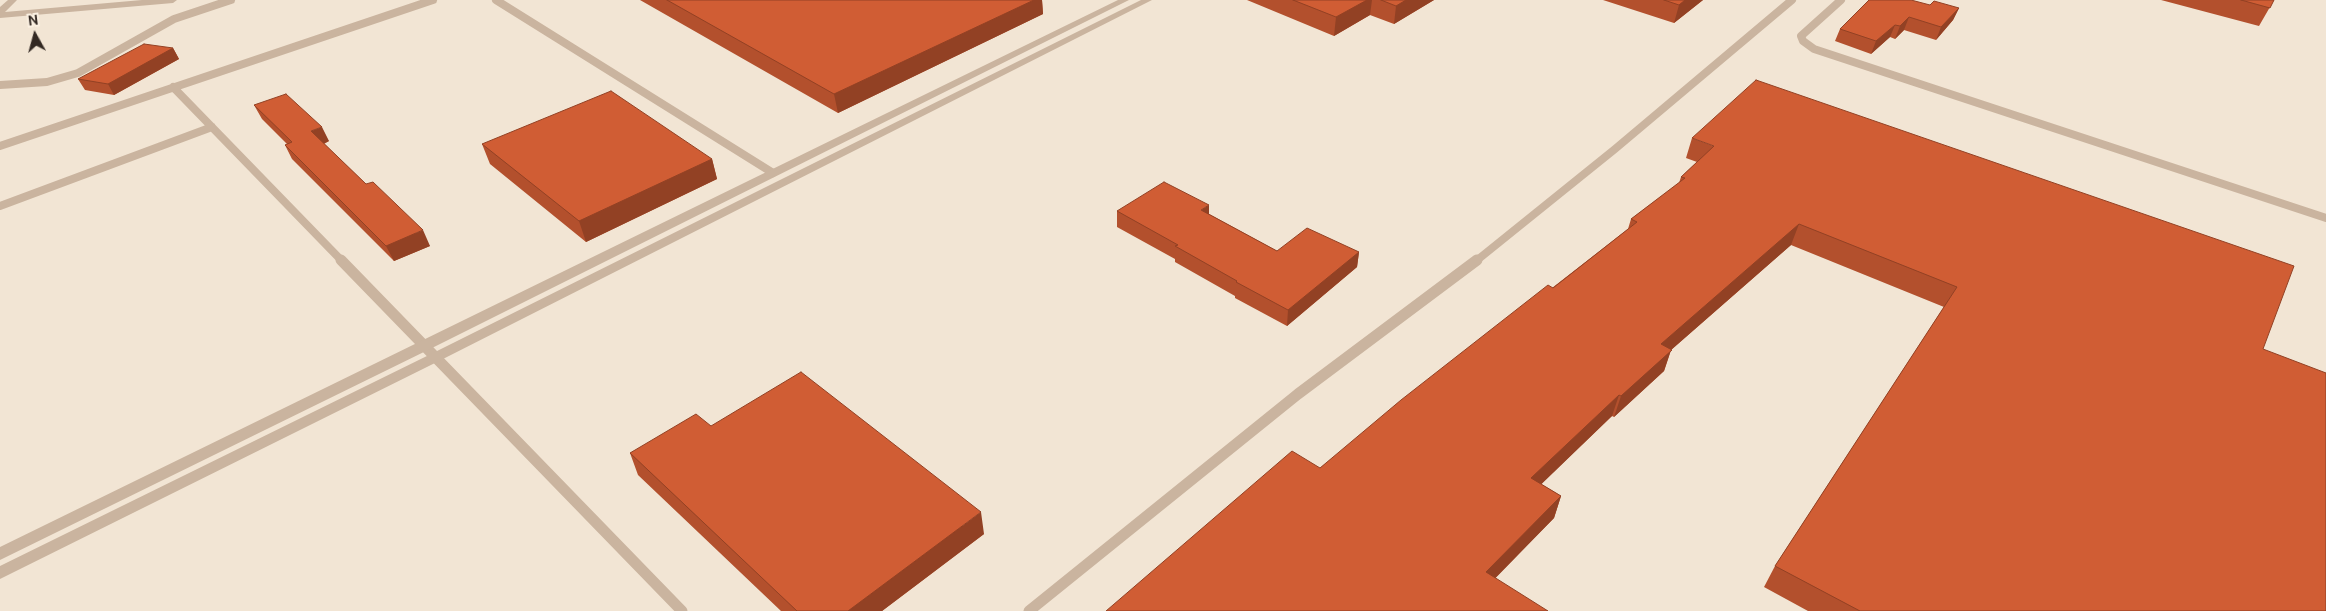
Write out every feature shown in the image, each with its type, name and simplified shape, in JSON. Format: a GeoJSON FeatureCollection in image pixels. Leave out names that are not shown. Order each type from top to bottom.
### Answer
{"type":"FeatureCollection","features":[{"type":"Feature","properties":{"kind":"street"},"geometry":{"type":"LineString","coordinates":[[0,14],[13,0]]}},
{"type":"Feature","properties":{"kind":"street"},"geometry":{"type":"LineString","coordinates":[[56,10],[67,0]]}},
{"type":"Feature","properties":{"kind":"street"},"geometry":{"type":"LineString","coordinates":[[0,14],[173,0]]}},
{"type":"Feature","properties":{"kind":"street"},"geometry":{"type":"LineString","coordinates":[[0,554],[1125,0]]}},
{"type":"Feature","properties":{"kind":"street"},"geometry":{"type":"LineString","coordinates":[[0,573],[436,358],[1148,0]]}},
{"type":"Feature","properties":{"kind":"lane"},"geometry":{"type":"LineString","coordinates":[[0,85],[47,82],[78,73],[139,37],[174,20],[231,0]]}},
{"type":"Feature","properties":{"kind":"lane"},"geometry":{"type":"LineString","coordinates":[[0,146],[433,0]]}},
{"type":"Feature","properties":{"kind":"lane"},"geometry":{"type":"LineString","coordinates":[[496,0],[773,173]]}},
{"type":"Feature","properties":{"kind":"lane"},"geometry":{"type":"LineString","coordinates":[[1029,611],[1298,394],[1461,273],[1608,155],[1792,0]]}},
{"type":"Feature","properties":{"kind":"lane"},"geometry":{"type":"LineString","coordinates":[[1841,0],[1801,36],[1803,41],[1814,49],[2326,218]]}},
{"type":"Feature","properties":{"kind":"lane"},"geometry":{"type":"LineString","coordinates":[[173,87],[682,611]]}},
{"type":"Feature","properties":{"kind":"lane"},"geometry":{"type":"LineString","coordinates":[[0,206],[212,127]]}},
{"type":"Feature","properties":{"kind":"building"},"geometry":{"type":"Polygon","coordinates":[[[667,0],[1034,0],[834,94],[667,0]]]}},
{"type":"Feature","properties":{"kind":"building"},"geometry":{"type":"Polygon","coordinates":[[[1293,0],[1367,0],[1336,17],[1293,0]]]}},
{"type":"Feature","properties":{"kind":"building"},"geometry":{"type":"Polygon","coordinates":[[[1381,0],[1406,0],[1396,6],[1381,0]]]}},
{"type":"Feature","properties":{"kind":"building"},"geometry":{"type":"Polygon","coordinates":[[[1664,0],[1685,0],[1679,5],[1664,0]]]}},
{"type":"Feature","properties":{"kind":"building"},"geometry":{"type":"Polygon","coordinates":[[[1869,0],[1911,0],[1930,5],[1934,1],[1959,8],[1941,27],[1909,17],[1900,26],[1895,25],[1876,41],[1840,29],[1869,0]]]}},
{"type":"Feature","properties":{"kind":"building"},"geometry":{"type":"Polygon","coordinates":[[[2241,0],[2274,0],[2270,8],[2241,0]]]}},
{"type":"Feature","properties":{"kind":"building"},"geometry":{"type":"Polygon","coordinates":[[[144,44],[173,48],[108,84],[78,79],[144,44]]]}},
{"type":"Feature","properties":{"kind":"building"},"geometry":{"type":"Polygon","coordinates":[[[1756,80],[2294,266],[2263,349],[2326,373],[2326,611],[1860,611],[1775,566],[1957,287],[1799,224],[1661,344],[1672,350],[1621,396],[1619,395],[1531,478],[1561,496],[1486,572],[1548,611],[1106,611],[1292,451],[1320,468],[1401,400],[1548,285],[1553,288],[1637,222],[1631,219],[1685,178],[1681,177],[1714,146],[1692,138],[1756,80]]]}},
{"type":"Feature","properties":{"kind":"building"},"geometry":{"type":"Polygon","coordinates":[[[611,91],[712,159],[579,221],[482,144],[611,91]]]}},
{"type":"Feature","properties":{"kind":"building"},"geometry":{"type":"Polygon","coordinates":[[[286,94],[322,127],[311,131],[366,184],[373,182],[423,230],[386,246],[285,145],[292,142],[254,105],[286,94]]]}},
{"type":"Feature","properties":{"kind":"building"},"geometry":{"type":"Polygon","coordinates":[[[1164,182],[1209,205],[1201,210],[1277,251],[1307,228],[1359,252],[1288,310],[1236,282],[1175,246],[1178,245],[1117,211],[1164,182]]]}},
{"type":"Feature","properties":{"kind":"building"},"geometry":{"type":"Polygon","coordinates":[[[801,372],[981,512],[848,611],[797,611],[630,453],[696,414],[711,426],[801,372]]]}}]}
